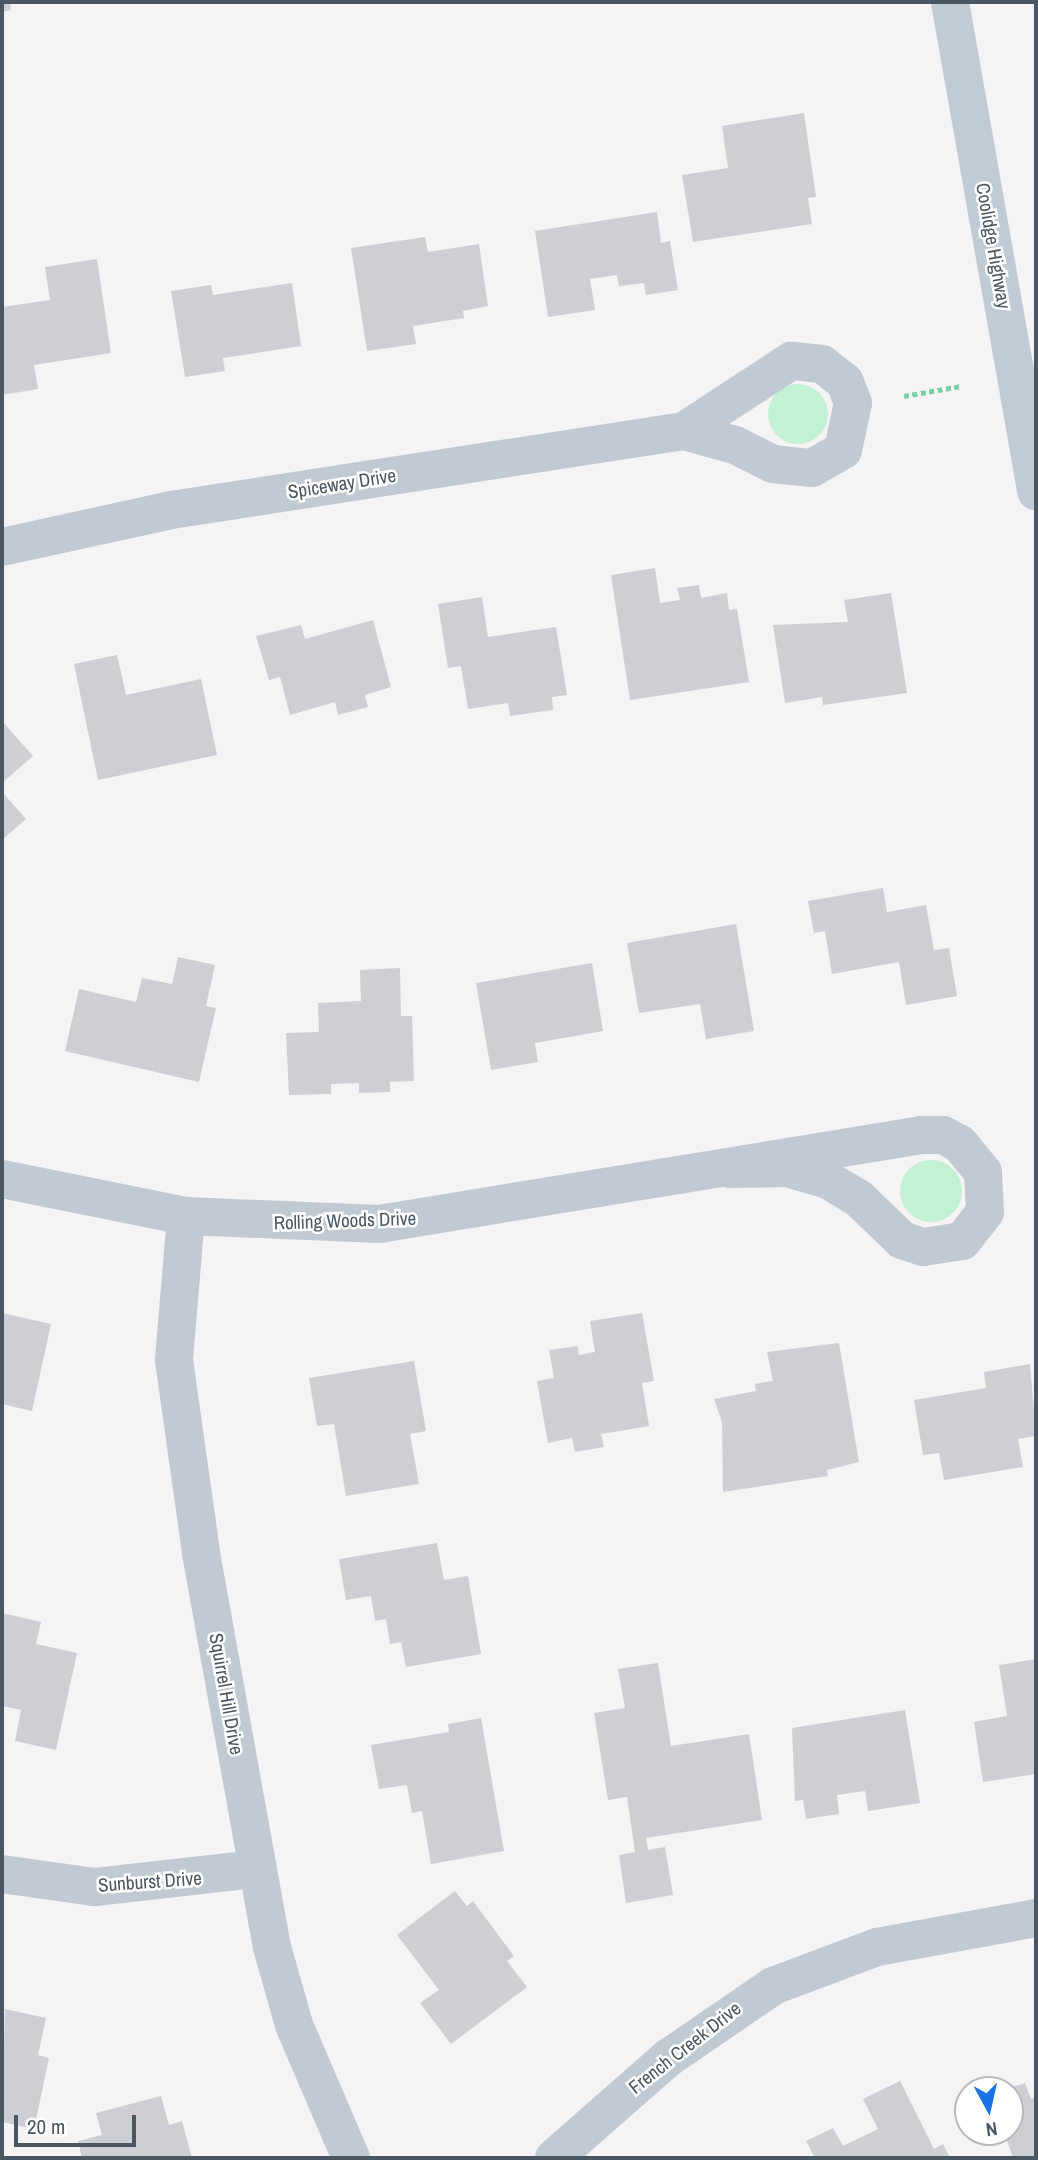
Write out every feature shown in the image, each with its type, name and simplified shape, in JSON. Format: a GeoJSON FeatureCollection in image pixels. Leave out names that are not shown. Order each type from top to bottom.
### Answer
{"type":"FeatureCollection","features":[{"type":"Feature","properties":{"kind":"main road","name":"Coolidge Highway"},"geometry":{"type":"LineString","coordinates":[[950,2],[1036,491]]}},
{"type":"Feature","properties":{"kind":"street","name":"Spiceway Drive"},"geometry":{"type":"LineString","coordinates":[[2,547],[171,510],[684,431]]}},
{"type":"Feature","properties":{"kind":"street","name":"Rolling Woods Drive"},"geometry":{"type":"LineString","coordinates":[[2,1179],[186,1216],[379,1224],[943,1135],[960,1144],[983,1172],[985,1212],[962,1241],[923,1247],[902,1240],[858,1198],[828,1180],[787,1168],[730,1169]]}},
{"type":"Feature","properties":{"kind":"street","name":"Squirrel Hill Drive"},"geometry":{"type":"LineString","coordinates":[[186,1216],[174,1315],[177,1406],[256,1869],[294,2025],[351,2158]]}},
{"type":"Feature","properties":{"kind":"street","name":"Sunburst Drive"},"geometry":{"type":"LineString","coordinates":[[2,1874],[95,1887],[256,1869]]}},
{"type":"Feature","properties":{"kind":"street","name":"French Creek Drive"},"geometry":{"type":"LineString","coordinates":[[554,2158],[668,2058],[773,1986],[877,1947],[1036,1918]]}},
{"type":"Feature","properties":{"kind":"path"},"geometry":{"type":"LineString","coordinates":[[904,396],[961,386]]}},
{"type":"Feature","properties":{"kind":"green space"},"geometry":{"type":"Polygon","coordinates":[[[792,384],[804,384],[823,397],[828,414],[826,426],[815,439],[804,444],[792,444],[773,431],[768,420],[768,408],[781,389],[792,384]]]}},
{"type":"Feature","properties":{"kind":"green space"},"geometry":{"type":"Polygon","coordinates":[[[931,1160],[953,1169],[962,1191],[953,1213],[931,1222],[909,1213],[900,1191],[909,1169],[931,1160]]]}},
{"type":"Feature","properties":{"kind":"building"},"geometry":{"type":"Polygon","coordinates":[[[2,2],[10,2],[11,10],[2,12],[2,2]]]}},
{"type":"Feature","properties":{"kind":"building"},"geometry":{"type":"Polygon","coordinates":[[[804,113],[816,197],[808,198],[812,224],[693,242],[682,175],[728,168],[722,126],[804,113]]]}},
{"type":"Feature","properties":{"kind":"building"},"geometry":{"type":"Polygon","coordinates":[[[657,212],[661,243],[670,241],[678,290],[646,295],[644,283],[619,286],[617,275],[590,279],[595,310],[548,317],[535,231],[657,212]]]}},
{"type":"Feature","properties":{"kind":"building"},"geometry":{"type":"Polygon","coordinates":[[[425,237],[428,252],[479,244],[488,306],[463,311],[464,318],[413,326],[416,344],[367,351],[351,248],[425,237]]]}},
{"type":"Feature","properties":{"kind":"building"},"geometry":{"type":"Polygon","coordinates":[[[97,259],[111,353],[34,365],[38,389],[2,395],[2,307],[50,300],[45,267],[97,259]]]}},
{"type":"Feature","properties":{"kind":"building"},"geometry":{"type":"Polygon","coordinates":[[[292,283],[301,346],[223,358],[225,371],[185,377],[171,291],[211,285],[213,295],[292,283]]]}},
{"type":"Feature","properties":{"kind":"building"},"geometry":{"type":"Polygon","coordinates":[[[655,568],[660,603],[680,600],[677,588],[699,585],[701,598],[727,593],[729,610],[737,609],[749,682],[630,700],[611,575],[655,568]]]}},
{"type":"Feature","properties":{"kind":"building"},"geometry":{"type":"Polygon","coordinates":[[[891,593],[907,693],[823,705],[822,697],[785,703],[773,625],[848,622],[844,600],[891,593]]]}},
{"type":"Feature","properties":{"kind":"building"},"geometry":{"type":"Polygon","coordinates":[[[482,597],[488,637],[556,627],[567,695],[552,697],[553,710],[510,716],[508,703],[468,709],[461,666],[448,668],[438,604],[482,597]]]}},
{"type":"Feature","properties":{"kind":"building"},"geometry":{"type":"Polygon","coordinates":[[[373,620],[391,687],[365,695],[368,707],[338,715],[335,702],[290,715],[280,677],[269,680],[256,636],[301,625],[305,639],[373,620]]]}},
{"type":"Feature","properties":{"kind":"building"},"geometry":{"type":"Polygon","coordinates":[[[117,655],[126,695],[201,679],[217,755],[98,780],[74,664],[117,655]]]}},
{"type":"Feature","properties":{"kind":"building"},"geometry":{"type":"Polygon","coordinates":[[[2,721],[33,756],[2,783],[2,721]]]}},
{"type":"Feature","properties":{"kind":"building"},"geometry":{"type":"Polygon","coordinates":[[[2,792],[26,819],[2,840],[2,792]]]}},
{"type":"Feature","properties":{"kind":"building"},"geometry":{"type":"Polygon","coordinates":[[[883,888],[887,912],[926,905],[934,950],[949,948],[957,996],[906,1005],[899,962],[832,974],[825,931],[814,933],[808,901],[883,888]]]}},
{"type":"Feature","properties":{"kind":"building"},"geometry":{"type":"Polygon","coordinates":[[[736,924],[754,1031],[706,1039],[700,1004],[639,1013],[627,943],[736,924]]]}},
{"type":"Feature","properties":{"kind":"building"},"geometry":{"type":"Polygon","coordinates":[[[178,957],[215,965],[206,1006],[216,1008],[199,1082],[65,1051],[79,989],[136,1002],[142,978],[172,984],[178,957]]]}},
{"type":"Feature","properties":{"kind":"building"},"geometry":{"type":"Polygon","coordinates":[[[592,963],[603,1031],[535,1043],[538,1062],[491,1070],[476,983],[592,963]]]}},
{"type":"Feature","properties":{"kind":"building"},"geometry":{"type":"Polygon","coordinates":[[[400,968],[401,1016],[412,1016],[414,1081],[390,1082],[390,1092],[359,1093],[359,1083],[331,1084],[331,1094],[289,1095],[286,1033],[319,1032],[318,1003],[361,1001],[360,970],[400,968]]]}},
{"type":"Feature","properties":{"kind":"building"},"geometry":{"type":"Polygon","coordinates":[[[2,1313],[51,1324],[32,1411],[2,1404],[2,1313]]]}},
{"type":"Feature","properties":{"kind":"building"},"geometry":{"type":"Polygon","coordinates":[[[642,1313],[654,1381],[642,1383],[649,1426],[601,1434],[604,1447],[575,1452],[572,1438],[548,1443],[537,1381],[554,1378],[549,1350],[578,1346],[579,1355],[595,1352],[590,1321],[642,1313]]]}},
{"type":"Feature","properties":{"kind":"building"},"geometry":{"type":"Polygon","coordinates":[[[839,1343],[859,1462],[827,1470],[828,1476],[723,1492],[722,1422],[714,1399],[756,1391],[755,1384],[773,1381],[767,1352],[839,1343]]]}},
{"type":"Feature","properties":{"kind":"building"},"geometry":{"type":"Polygon","coordinates":[[[414,1361],[426,1431],[410,1434],[419,1484],[346,1496],[334,1424],[317,1426],[309,1378],[414,1361]]]}},
{"type":"Feature","properties":{"kind":"building"},"geometry":{"type":"Polygon","coordinates":[[[1030,1364],[1036,1436],[1018,1439],[1023,1467],[944,1480],[939,1453],[923,1455],[914,1400],[986,1388],[984,1372],[1030,1364]]]}},
{"type":"Feature","properties":{"kind":"building"},"geometry":{"type":"Polygon","coordinates":[[[437,1543],[444,1580],[468,1576],[481,1654],[406,1667],[401,1642],[390,1644],[386,1619],[375,1621],[371,1596],[346,1600],[339,1559],[437,1543]]]}},
{"type":"Feature","properties":{"kind":"building"},"geometry":{"type":"Polygon","coordinates":[[[2,1613],[41,1622],[36,1644],[77,1653],[56,1750],[15,1741],[21,1710],[2,1706],[2,1613]]]}},
{"type":"Feature","properties":{"kind":"building"},"geometry":{"type":"Polygon","coordinates":[[[1036,1659],[1036,1774],[983,1782],[974,1722],[1007,1716],[999,1665],[1036,1659]]]}},
{"type":"Feature","properties":{"kind":"building"},"geometry":{"type":"Polygon","coordinates":[[[658,1663],[671,1746],[749,1734],[762,1820],[646,1838],[648,1850],[665,1847],[673,1895],[626,1903],[619,1855],[635,1852],[627,1797],[608,1800],[594,1713],[625,1708],[618,1669],[658,1663]]]}},
{"type":"Feature","properties":{"kind":"building"},"geometry":{"type":"Polygon","coordinates":[[[905,1710],[920,1803],[868,1811],[865,1791],[837,1795],[839,1814],[806,1819],[803,1800],[795,1801],[792,1728],[905,1710]]]}},
{"type":"Feature","properties":{"kind":"building"},"geometry":{"type":"Polygon","coordinates":[[[481,1718],[504,1851],[431,1864],[422,1811],[412,1813],[407,1785],[379,1789],[371,1745],[449,1732],[448,1724],[481,1718]]]}},
{"type":"Feature","properties":{"kind":"building"},"geometry":{"type":"Polygon","coordinates":[[[455,1891],[467,1906],[473,1901],[514,1956],[507,1961],[527,1987],[451,2044],[420,2003],[439,1990],[397,1935],[455,1891]]]}},
{"type":"Feature","properties":{"kind":"building"},"geometry":{"type":"Polygon","coordinates":[[[5,2009],[46,2018],[38,2055],[49,2058],[34,2129],[2,2122],[5,2009]]]}},
{"type":"Feature","properties":{"kind":"building"},"geometry":{"type":"Polygon","coordinates":[[[900,2081],[934,2149],[943,2144],[950,2158],[815,2158],[806,2141],[833,2128],[843,2146],[878,2129],[863,2099],[900,2081]]]}},
{"type":"Feature","properties":{"kind":"building"},"geometry":{"type":"Polygon","coordinates":[[[1024,2083],[1031,2099],[1036,2097],[1036,2158],[1013,2158],[1009,2146],[1024,2146],[1024,2083]]]}},
{"type":"Feature","properties":{"kind":"building"},"geometry":{"type":"Polygon","coordinates":[[[161,2096],[169,2125],[182,2121],[192,2158],[82,2158],[78,2141],[102,2135],[96,2113],[161,2096]]]}}]}
